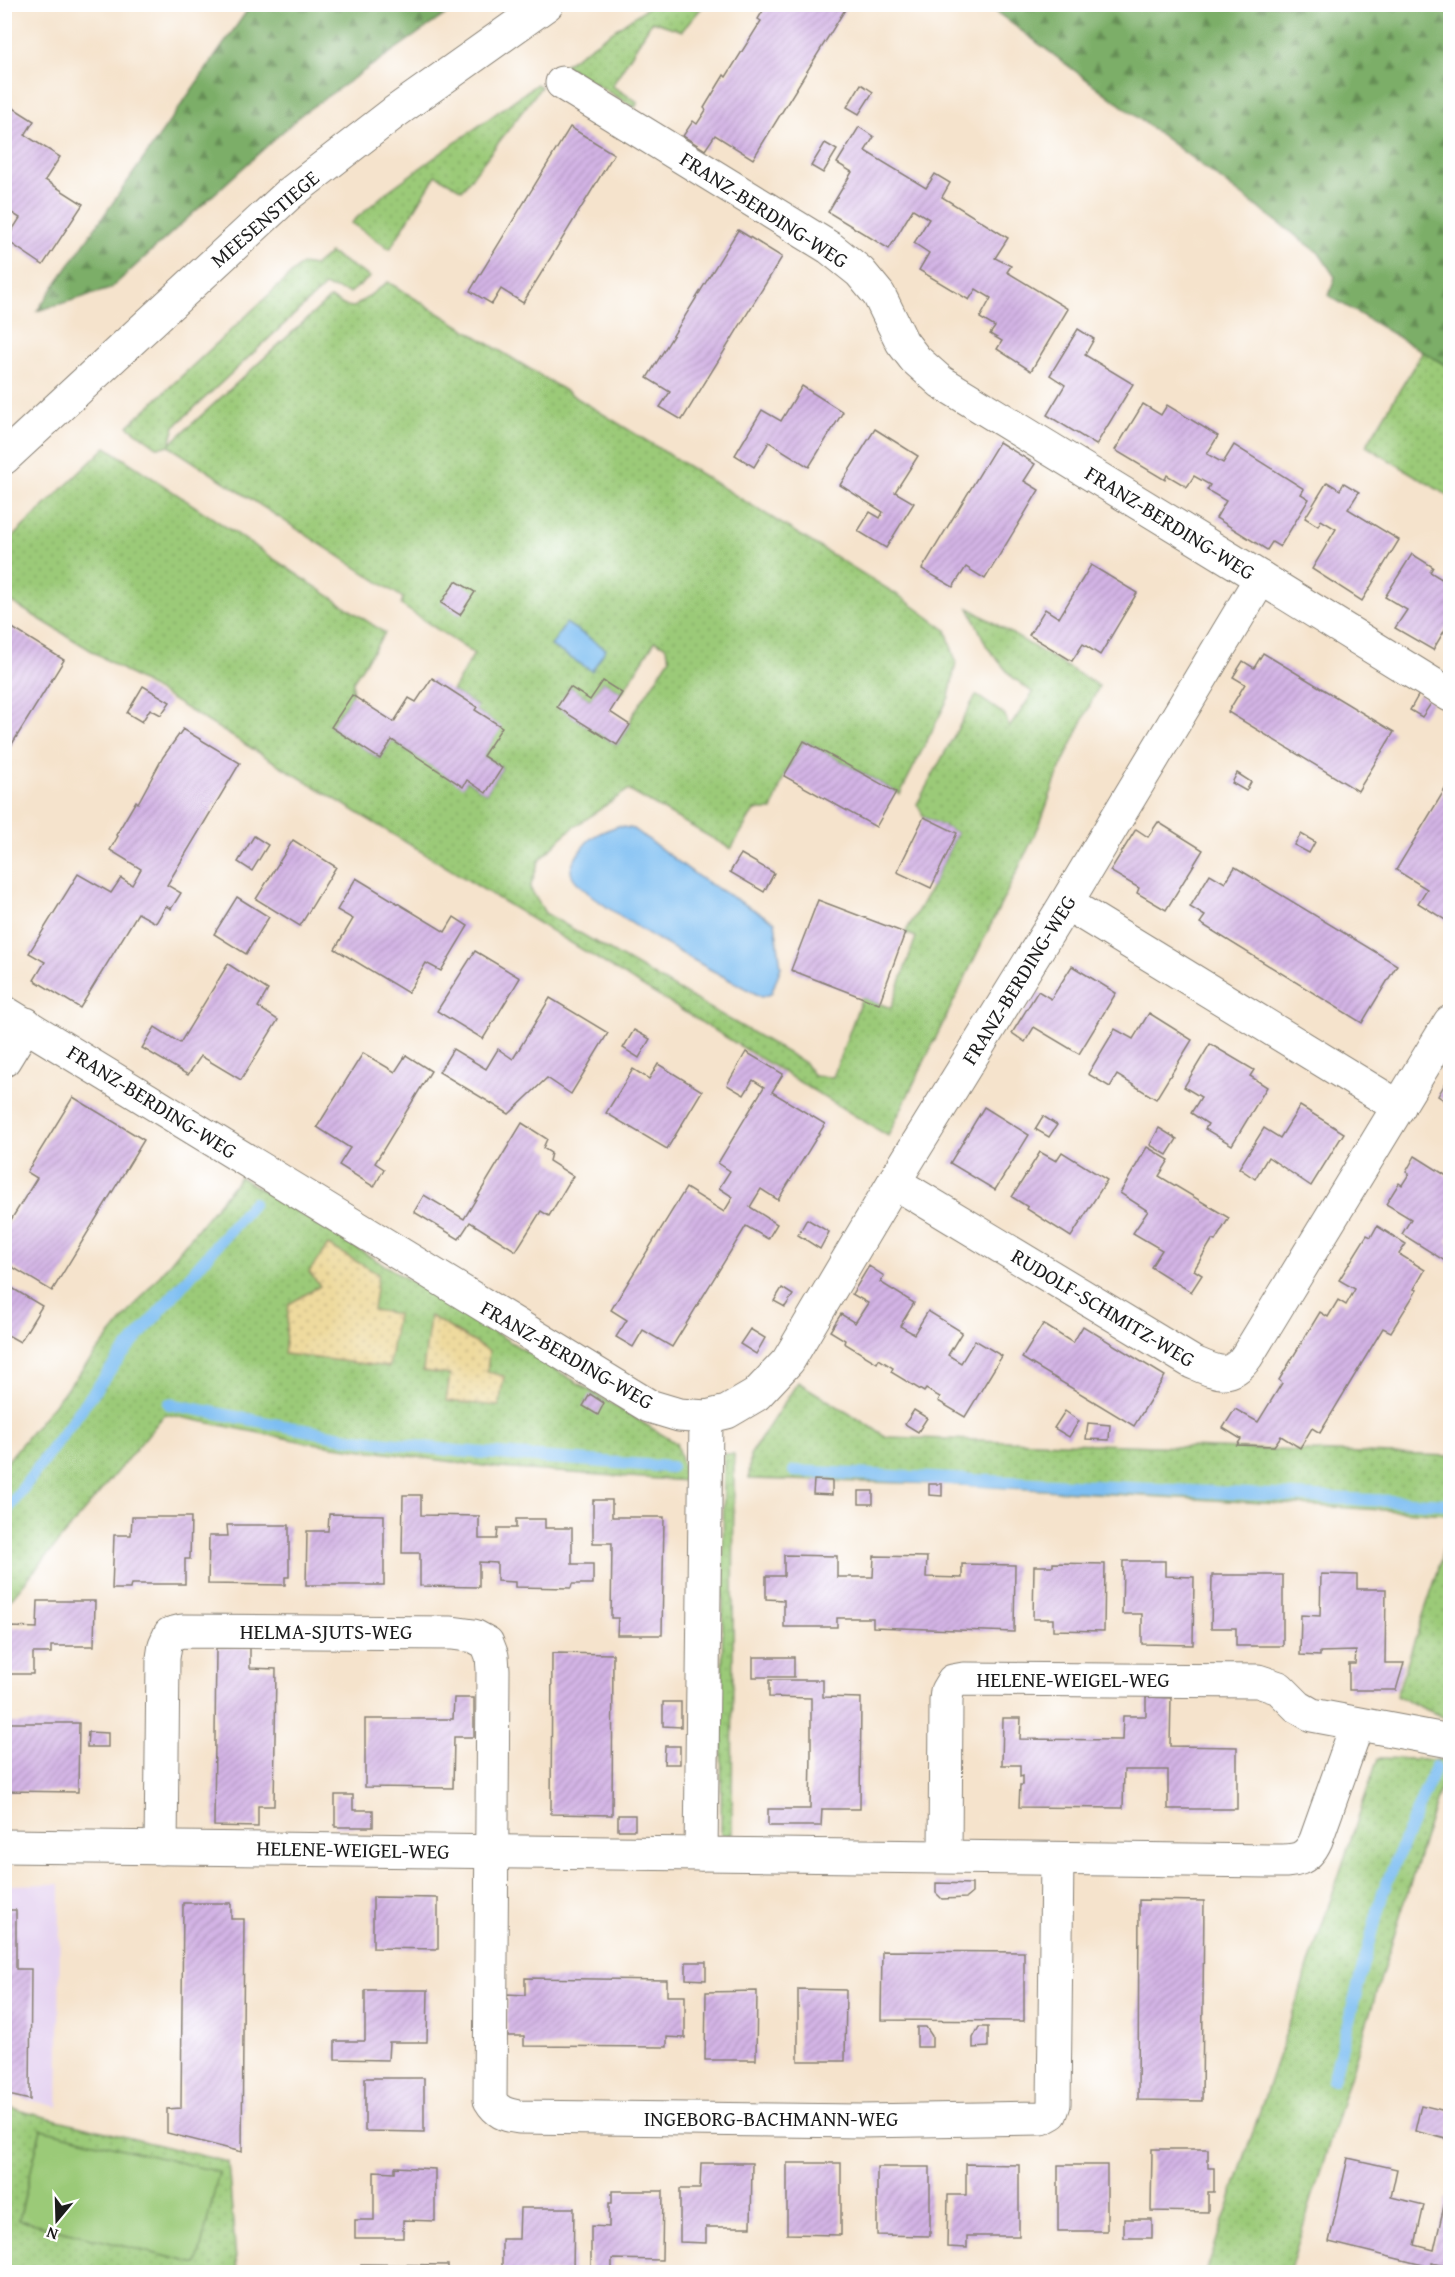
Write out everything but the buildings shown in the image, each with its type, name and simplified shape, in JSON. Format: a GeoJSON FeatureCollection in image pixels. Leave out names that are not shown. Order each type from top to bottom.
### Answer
{"type":"FeatureCollection","features":[{"type":"Feature","properties":{"kind":"street","name":"MEESENSTIEGE"},"geometry":{"type":"LineString","coordinates":[[4,458],[289,194],[395,112],[547,4]]}},
{"type":"Feature","properties":{"kind":"street","name":"FRANZ-BERDING-WEG"},"geometry":{"type":"LineString","coordinates":[[4,1060],[15,1018],[650,1406],[679,1415],[706,1417],[727,1412],[756,1395],[788,1361],[894,1182],[1066,903],[1261,578],[941,382],[915,359],[902,342],[879,295],[860,272],[830,248],[562,83]]}},
{"type":"Feature","properties":{"kind":"street"},"geometry":{"type":"LineString","coordinates":[[1261,578],[1450,695]]}},
{"type":"Feature","properties":{"kind":"street"},"geometry":{"type":"LineString","coordinates":[[1066,903],[1399,1107]]}},
{"type":"Feature","properties":{"kind":"street","name":"RUDOLF-SCHMITZ-WEG"},"geometry":{"type":"LineString","coordinates":[[894,1182],[1192,1362],[1212,1371],[1227,1373],[1239,1368],[1247,1356],[1450,1023]]}},
{"type":"Feature","properties":{"kind":"street"},"geometry":{"type":"LineString","coordinates":[[701,1854],[706,1417]]}},
{"type":"Feature","properties":{"kind":"street","name":"HELMA-SJUTS-WEG"},"geometry":{"type":"LineString","coordinates":[[161,1848],[163,1658],[165,1644],[170,1634],[182,1631],[440,1633],[474,1636],[487,1642],[492,1656],[492,1851]]}},
{"type":"Feature","properties":{"kind":"street","name":"HELENE-WEIGEL-WEG"},"geometry":{"type":"LineString","coordinates":[[945,1856],[946,1700],[953,1681],[964,1679],[1258,1681],[1279,1688],[1298,1707],[1312,1715],[1450,1742]]}},
{"type":"Feature","properties":{"kind":"street","name":"HELENE-WEIGEL-WEG"},"geometry":{"type":"LineString","coordinates":[[4,1846],[1287,1861],[1301,1859],[1311,1851],[1357,1725]]}},
{"type":"Feature","properties":{"kind":"street","name":"INGEBORG-BACHMANN-WEG"},"geometry":{"type":"LineString","coordinates":[[492,1851],[490,2100],[495,2108],[505,2115],[529,2118],[862,2121],[1042,2118],[1051,2113],[1054,2104],[1057,1859]]}},
{"type":"Feature","properties":{"kind":"shaded area"},"geometry":{"type":"Polygon","coordinates":[[[60,1884],[58,2107],[5,2094],[5,1885],[60,1884]]]}},
{"type":"Feature","properties":{"kind":"green space"},"geometry":{"type":"Polygon","coordinates":[[[251,5],[459,5],[302,114],[110,289],[37,311],[251,5]]]}},
{"type":"Feature","properties":{"kind":"green space"},"geometry":{"type":"Polygon","coordinates":[[[651,5],[704,5],[682,31],[652,21],[612,86],[638,102],[635,108],[564,65],[651,5]]]}},
{"type":"Feature","properties":{"kind":"green space"},"geometry":{"type":"Polygon","coordinates":[[[987,5],[1450,5],[1450,368],[1329,296],[1335,277],[1319,253],[987,5]]]}},
{"type":"Feature","properties":{"kind":"green space"},"geometry":{"type":"Polygon","coordinates":[[[537,84],[541,87],[462,190],[436,175],[390,249],[351,223],[388,191],[537,84]]]}},
{"type":"Feature","properties":{"kind":"green space"},"geometry":{"type":"Polygon","coordinates":[[[330,253],[370,277],[350,293],[325,286],[175,426],[170,444],[330,298],[345,306],[354,307],[388,282],[901,597],[946,630],[956,662],[949,697],[900,794],[804,741],[784,776],[772,810],[754,810],[731,849],[628,790],[566,833],[539,861],[530,888],[545,913],[805,1063],[814,1076],[833,1077],[862,997],[891,1008],[916,937],[905,933],[931,888],[957,833],[924,817],[917,804],[976,695],[1005,715],[1009,728],[1033,693],[1011,676],[987,647],[969,608],[1099,686],[1059,771],[1040,824],[888,1136],[5,598],[4,545],[106,447],[385,633],[353,681],[352,695],[331,727],[380,759],[392,740],[463,786],[467,780],[486,793],[502,768],[483,756],[501,727],[475,710],[477,706],[452,691],[474,654],[401,605],[403,598],[391,590],[169,446],[157,447],[128,426],[302,264],[314,266],[330,253]],[[655,641],[622,693],[603,681],[590,700],[570,687],[558,707],[617,745],[630,725],[632,716],[670,658],[665,646],[655,641]]]}},
{"type":"Feature","properties":{"kind":"green space"},"geometry":{"type":"Polygon","coordinates":[[[1423,351],[1450,368],[1450,497],[1366,446],[1423,351]]]}},
{"type":"Feature","properties":{"kind":"green space"},"geometry":{"type":"Polygon","coordinates":[[[240,1177],[676,1443],[687,1481],[499,1468],[304,1442],[165,1414],[5,1606],[5,1464],[240,1177]]]}},
{"type":"Feature","properties":{"kind":"green space"},"geometry":{"type":"Polygon","coordinates":[[[798,1382],[887,1437],[1450,1456],[1450,1514],[944,1484],[749,1479],[750,1455],[798,1382]]]}},
{"type":"Feature","properties":{"kind":"green space"},"geometry":{"type":"Polygon","coordinates":[[[724,1454],[734,1454],[732,1835],[721,1835],[724,1454]]]}},
{"type":"Feature","properties":{"kind":"green space"},"geometry":{"type":"Polygon","coordinates":[[[1450,1518],[1450,1720],[1396,1696],[1438,1571],[1450,1518]]]}},
{"type":"Feature","properties":{"kind":"green space"},"geometry":{"type":"Polygon","coordinates":[[[1378,1758],[1449,1760],[1289,2272],[1206,2272],[1378,1758]]]}},
{"type":"Feature","properties":{"kind":"green space"},"geometry":{"type":"Polygon","coordinates":[[[5,2107],[228,2162],[237,2272],[5,2272],[5,2107]]]}},
{"type":"Feature","properties":{"kind":"green space"},"geometry":{"type":"Polygon","coordinates":[[[41,2129],[219,2172],[197,2264],[19,2220],[41,2129]]]}},
{"type":"Feature","properties":{"kind":"sand"},"geometry":{"type":"Polygon","coordinates":[[[328,1245],[378,1274],[373,1310],[397,1314],[389,1367],[284,1354],[289,1304],[320,1286],[309,1272],[328,1245]]]}},
{"type":"Feature","properties":{"kind":"sand"},"geometry":{"type":"Polygon","coordinates":[[[430,1316],[489,1351],[487,1372],[504,1376],[499,1406],[446,1401],[450,1375],[423,1371],[430,1316]]]}},
{"type":"Feature","properties":{"kind":"water"},"geometry":{"type":"Polygon","coordinates":[[[566,623],[606,649],[592,671],[551,646],[566,623]]]}},
{"type":"Feature","properties":{"kind":"water"},"geometry":{"type":"Polygon","coordinates":[[[618,826],[634,829],[703,880],[775,922],[781,967],[771,994],[762,997],[690,958],[598,901],[579,885],[571,869],[580,851],[592,838],[618,826]]]}},
{"type":"Feature","properties":{"kind":"waterway"},"geometry":{"type":"LineString","coordinates":[[4,1514],[116,1362],[253,1203]]}},
{"type":"Feature","properties":{"kind":"waterway"},"geometry":{"type":"LineString","coordinates":[[169,1404],[347,1438],[458,1451],[671,1467]]}},
{"type":"Feature","properties":{"kind":"waterway"},"geometry":{"type":"LineString","coordinates":[[794,1471],[1449,1504]]}},
{"type":"Feature","properties":{"kind":"waterway"},"geometry":{"type":"LineString","coordinates":[[1333,2080],[1383,1892],[1435,1767]]}}]}
